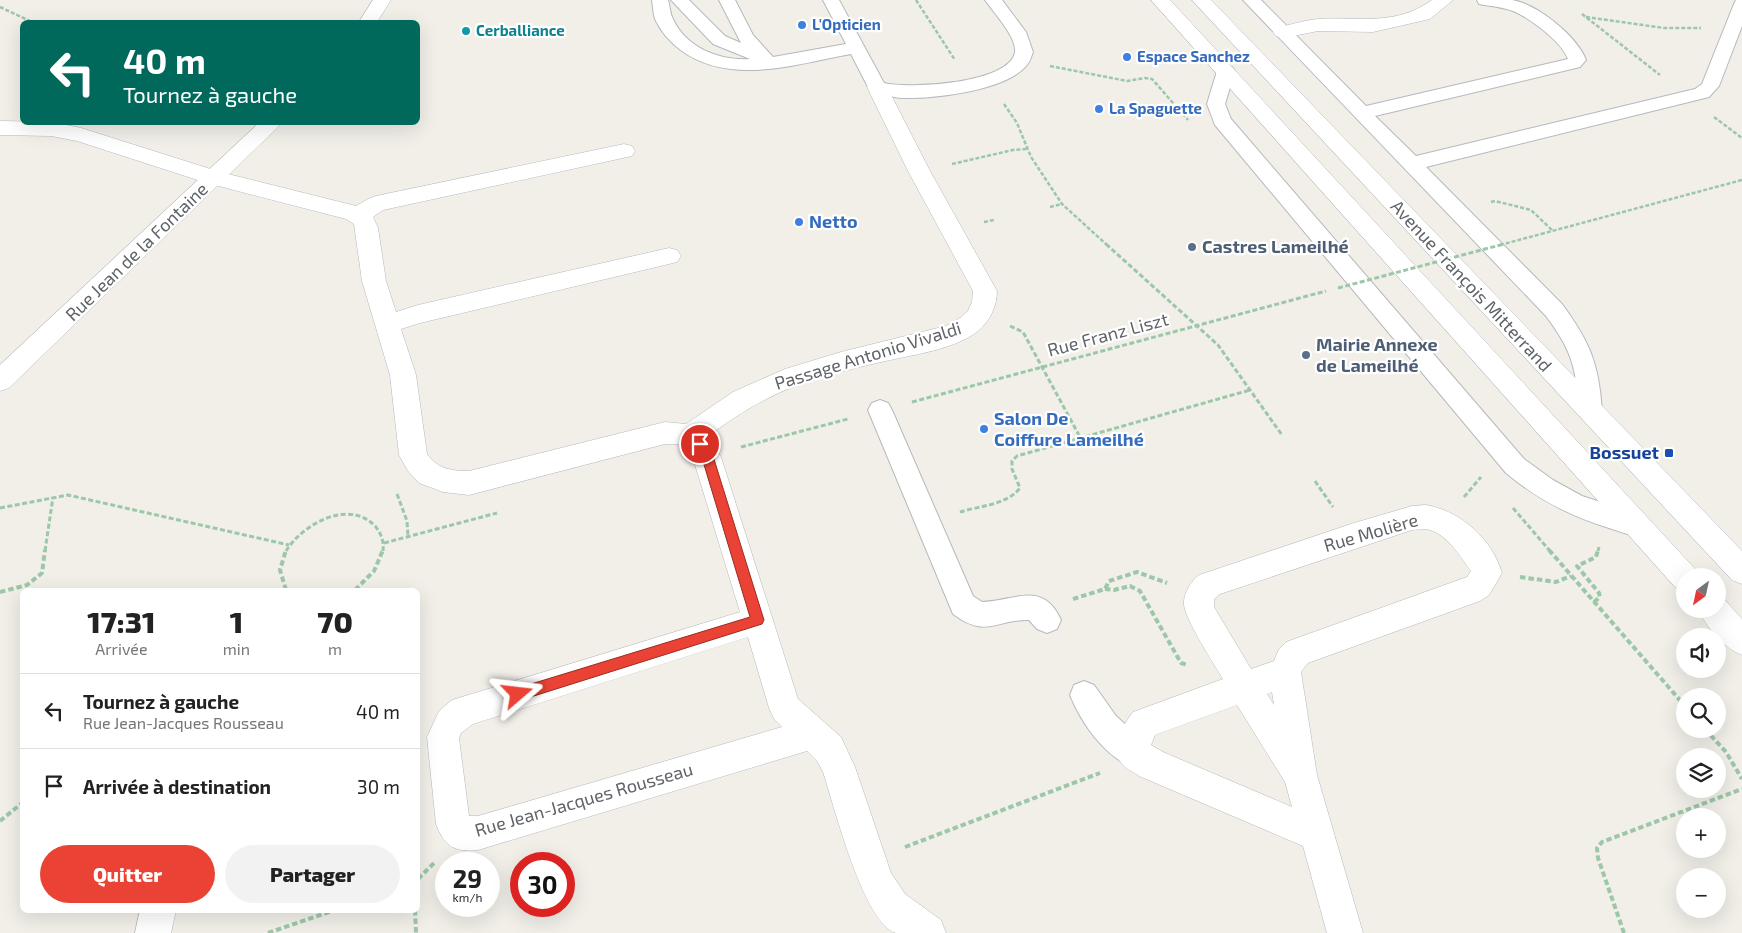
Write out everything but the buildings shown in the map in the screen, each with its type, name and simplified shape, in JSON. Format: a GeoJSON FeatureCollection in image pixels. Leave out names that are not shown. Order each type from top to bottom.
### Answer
{"type":"FeatureCollection","features":[{"type":"Feature","properties":{"kind":"street"},"geometry":{"type":"LineString","coordinates":[[369,20],[382,0]]}},
{"type":"Feature","properties":{"kind":"street","name":"Avenue François Mitterrand"},"geometry":{"type":"LineString","coordinates":[[1160,0],[1676,568]]}},
{"type":"Feature","properties":{"kind":"street","name":"Avenue François Mitterrand"},"geometry":{"type":"LineString","coordinates":[[1201,0],[1742,571]]}},
{"type":"Feature","properties":{"kind":"street"},"geometry":{"type":"LineString","coordinates":[[1283,32],[1318,25],[1373,26],[1423,15],[1444,0]]}},
{"type":"Feature","properties":{"kind":"street","name":"Passage Antonio Vivaldi"},"geometry":{"type":"LineString","coordinates":[[690,435],[732,406],[767,387],[814,370],[948,335],[973,322],[980,314],[986,302],[985,291],[919,171],[877,86]]}},
{"type":"Feature","properties":{"kind":"street","name":"Rue Jean de la Fontaine"},"geometry":{"type":"LineString","coordinates":[[0,382],[270,125]]}},
{"type":"Feature","properties":{"kind":"street"},"geometry":{"type":"LineString","coordinates":[[0,128],[54,126],[215,178],[358,216],[363,219],[367,228],[374,281],[403,375],[413,454],[417,464],[435,478],[450,483],[469,483],[666,434],[678,432],[690,435],[707,456],[785,708],[829,749],[838,767],[877,883],[892,907],[928,933]]}},
{"type":"Feature","properties":{"kind":"street"},"geometry":{"type":"LineString","coordinates":[[358,216],[376,204],[624,151]]}},
{"type":"Feature","properties":{"kind":"street"},"geometry":{"type":"LineString","coordinates":[[386,324],[418,314],[669,256]]}},
{"type":"Feature","properties":{"kind":"street","name":"Rue Molière"},"geometry":{"type":"LineString","coordinates":[[1300,775],[1244,687],[1200,610],[1198,602],[1200,594],[1204,589],[1210,584],[1354,536],[1412,518],[1426,517],[1437,518],[1453,526],[1486,566],[1487,573]]}},
{"type":"Feature","properties":{"kind":"street"},"geometry":{"type":"LineString","coordinates":[[1318,836],[1151,764],[1134,753],[1135,736],[1144,723],[1285,672],[1290,659],[1297,652],[1469,591],[1478,586],[1487,573]]}},
{"type":"Feature","properties":{"kind":"street"},"geometry":{"type":"LineString","coordinates":[[1721,618],[1742,641]]}},
{"type":"Feature","properties":{"kind":"street","name":"Rue Jean-Jacques Rousseau"},"geometry":{"type":"LineString","coordinates":[[758,620],[463,711],[450,722],[443,737],[453,824],[462,834],[478,833],[814,733]]}},
{"type":"Feature","properties":{"kind":"street","name":"Rue Molière"},"geometry":{"type":"LineString","coordinates":[[1285,672],[1300,775],[1345,933]]}},
{"type":"Feature","properties":{"kind":"street"},"geometry":{"type":"LineString","coordinates":[[153,933],[157,913]]}},
{"type":"Feature","properties":{"kind":"lane"},"geometry":{"type":"LineString","coordinates":[[660,0],[664,20],[678,40],[698,54],[719,63],[738,65],[774,62],[856,48]]}},
{"type":"Feature","properties":{"kind":"lane"},"geometry":{"type":"LineString","coordinates":[[679,0],[718,40],[774,62]]}},
{"type":"Feature","properties":{"kind":"lane"},"geometry":{"type":"LineString","coordinates":[[727,0],[744,36],[756,50],[774,62]]}},
{"type":"Feature","properties":{"kind":"lane"},"geometry":{"type":"LineString","coordinates":[[830,0],[877,86],[904,92],[936,81],[990,72],[1021,60],[1024,50],[1021,39],[993,0]]}},
{"type":"Feature","properties":{"kind":"lane"},"geometry":{"type":"LineString","coordinates":[[1251,0],[1554,310],[1582,356],[1588,385],[1590,411]]}},
{"type":"Feature","properties":{"kind":"lane"},"geometry":{"type":"LineString","coordinates":[[1362,113],[1574,63],[1577,60],[1577,56],[1562,40],[1527,11],[1485,0]]}},
{"type":"Feature","properties":{"kind":"lane"},"geometry":{"type":"LineString","coordinates":[[1411,164],[1690,98],[1702,93],[1710,86],[1742,4]]}},
{"type":"Feature","properties":{"kind":"lane"},"geometry":{"type":"LineString","coordinates":[[1226,71],[1216,104],[1222,121],[1515,466],[1552,495],[1604,516],[1637,525]]}},
{"type":"Feature","properties":{"kind":"lane"},"geometry":{"type":"LineString","coordinates":[[880,410],[963,605],[969,611],[986,615],[1021,608],[1031,608],[1039,611],[1048,620]]}},
{"type":"Feature","properties":{"kind":"lane"},"geometry":{"type":"LineString","coordinates":[[1084,695],[1109,731],[1120,743],[1134,753]]}},
{"type":"Feature","properties":{"kind":"path"},"geometry":{"type":"LineString","coordinates":[[916,0],[956,61]]}},
{"type":"Feature","properties":{"kind":"path"},"geometry":{"type":"LineString","coordinates":[[0,7],[28,20]]}},
{"type":"Feature","properties":{"kind":"path"},"geometry":{"type":"LineString","coordinates":[[1527,11],[1664,28],[1706,29]]}},
{"type":"Feature","properties":{"kind":"path"},"geometry":{"type":"LineString","coordinates":[[1578,12],[1742,138]]}},
{"type":"Feature","properties":{"kind":"path"},"geometry":{"type":"LineString","coordinates":[[1021,60],[1127,81],[1145,78],[1152,79],[1188,121]]}},
{"type":"Feature","properties":{"kind":"path","name":"Rue Franz Liszt"},"geometry":{"type":"LineString","coordinates":[[990,72],[1017,123],[1027,149],[1062,204],[1218,345],[1282,435]]}},
{"type":"Feature","properties":{"kind":"path"},"geometry":{"type":"LineString","coordinates":[[919,171],[1013,150],[1027,149]]}},
{"type":"Feature","properties":{"kind":"path"},"geometry":{"type":"LineString","coordinates":[[1196,326],[1742,180]]}},
{"type":"Feature","properties":{"kind":"path"},"geometry":{"type":"LineString","coordinates":[[1494,201],[1531,210],[1553,230]]}},
{"type":"Feature","properties":{"kind":"path"},"geometry":{"type":"LineString","coordinates":[[1050,207],[1062,204]]}},
{"type":"Feature","properties":{"kind":"path"},"geometry":{"type":"LineString","coordinates":[[1322,283],[1328,290]]}},
{"type":"Feature","properties":{"kind":"path"},"geometry":{"type":"LineString","coordinates":[[908,403],[1042,367],[1023,332],[980,314]]}},
{"type":"Feature","properties":{"kind":"path","name":"Rue Franz Liszt"},"geometry":{"type":"LineString","coordinates":[[1080,437],[1042,367],[1196,326]]}},
{"type":"Feature","properties":{"kind":"path"},"geometry":{"type":"LineString","coordinates":[[926,520],[1012,497],[1018,493],[1020,488],[1012,469],[1012,461],[1017,456],[1250,390]]}},
{"type":"Feature","properties":{"kind":"path"},"geometry":{"type":"LineString","coordinates":[[739,448],[828,424]]}},
{"type":"Feature","properties":{"kind":"path"},"geometry":{"type":"LineString","coordinates":[[1479,469],[1485,476]]}},
{"type":"Feature","properties":{"kind":"path"},"geometry":{"type":"LineString","coordinates":[[1315,481],[1326,497]]}},
{"type":"Feature","properties":{"kind":"path"},"geometry":{"type":"LineString","coordinates":[[0,508],[68,495],[289,546]]}},
{"type":"Feature","properties":{"kind":"path"},"geometry":{"type":"LineString","coordinates":[[0,592],[27,585],[42,573],[53,497]]}},
{"type":"Feature","properties":{"kind":"path"},"geometry":{"type":"LineString","coordinates":[[1510,504],[1676,696]]}},
{"type":"Feature","properties":{"kind":"path"},"geometry":{"type":"LineString","coordinates":[[285,588],[281,582],[279,571],[282,558],[289,546],[314,523],[330,517],[345,515],[360,516],[372,522],[380,532],[384,543],[382,556],[376,569],[357,588]]}},
{"type":"Feature","properties":{"kind":"path"},"geometry":{"type":"LineString","coordinates":[[1594,602],[1600,597],[1599,593],[1577,566],[1596,558]]}},
{"type":"Feature","properties":{"kind":"path"},"geometry":{"type":"LineString","coordinates":[[1109,581],[1137,572]]}},
{"type":"Feature","properties":{"kind":"path"},"geometry":{"type":"LineString","coordinates":[[1487,573],[1556,582],[1571,576]]}},
{"type":"Feature","properties":{"kind":"path"},"geometry":{"type":"LineString","coordinates":[[1105,589],[1114,590],[1130,586],[1140,591],[1181,663]]}},
{"type":"Feature","properties":{"kind":"path"},"geometry":{"type":"LineString","coordinates":[[1713,738],[1726,752],[1742,778]]}},
{"type":"Feature","properties":{"kind":"path"},"geometry":{"type":"LineString","coordinates":[[869,860],[1092,776]]}},
{"type":"Feature","properties":{"kind":"path"},"geometry":{"type":"LineString","coordinates":[[1624,933],[1598,858],[1597,848],[1602,842],[1742,789]]}},
{"type":"Feature","properties":{"kind":"path"},"geometry":{"type":"LineString","coordinates":[[0,821],[20,805]]}},
{"type":"Feature","properties":{"kind":"path"},"geometry":{"type":"LineString","coordinates":[[268,933],[327,913]]}},
{"type":"Feature","properties":{"kind":"path"},"geometry":{"type":"LineString","coordinates":[[415,913],[416,933]]}},
{"type":"Feature","properties":{"kind":"place","name":"L'Opticien"},"geometry":{"type":"Point","coordinates":[802,25]}},
{"type":"Feature","properties":{"kind":"place","name":"Cerballiance"},"geometry":{"type":"Point","coordinates":[466,31]}},
{"type":"Feature","properties":{"kind":"place","name":"Espace Sanchez"},"geometry":{"type":"Point","coordinates":[1127,57]}},
{"type":"Feature","properties":{"kind":"place","name":"La Spaguette"},"geometry":{"type":"Point","coordinates":[1099,109]}},
{"type":"Feature","properties":{"kind":"place","name":"Netto"},"geometry":{"type":"Point","coordinates":[799,222]}},
{"type":"Feature","properties":{"kind":"place","name":"Castres Lameilhé"},"geometry":{"type":"Point","coordinates":[1192,247]}},
{"type":"Feature","properties":{"kind":"place","name":"Mairie Annexe de Lameilhé"},"geometry":{"type":"Point","coordinates":[1306,355]}},
{"type":"Feature","properties":{"kind":"place","name":"Salon De Coiffure Lameilhé"},"geometry":{"type":"Point","coordinates":[984,429]}},
{"type":"Feature","properties":{"kind":"place","name":"Bossuet"},"geometry":{"type":"Point","coordinates":[1669,453]}},
{"type":"Feature","properties":{"kind":"route"},"geometry":{"type":"LineString","coordinates":[[518,694],[758,620],[707,456],[700,444]]}}]}
